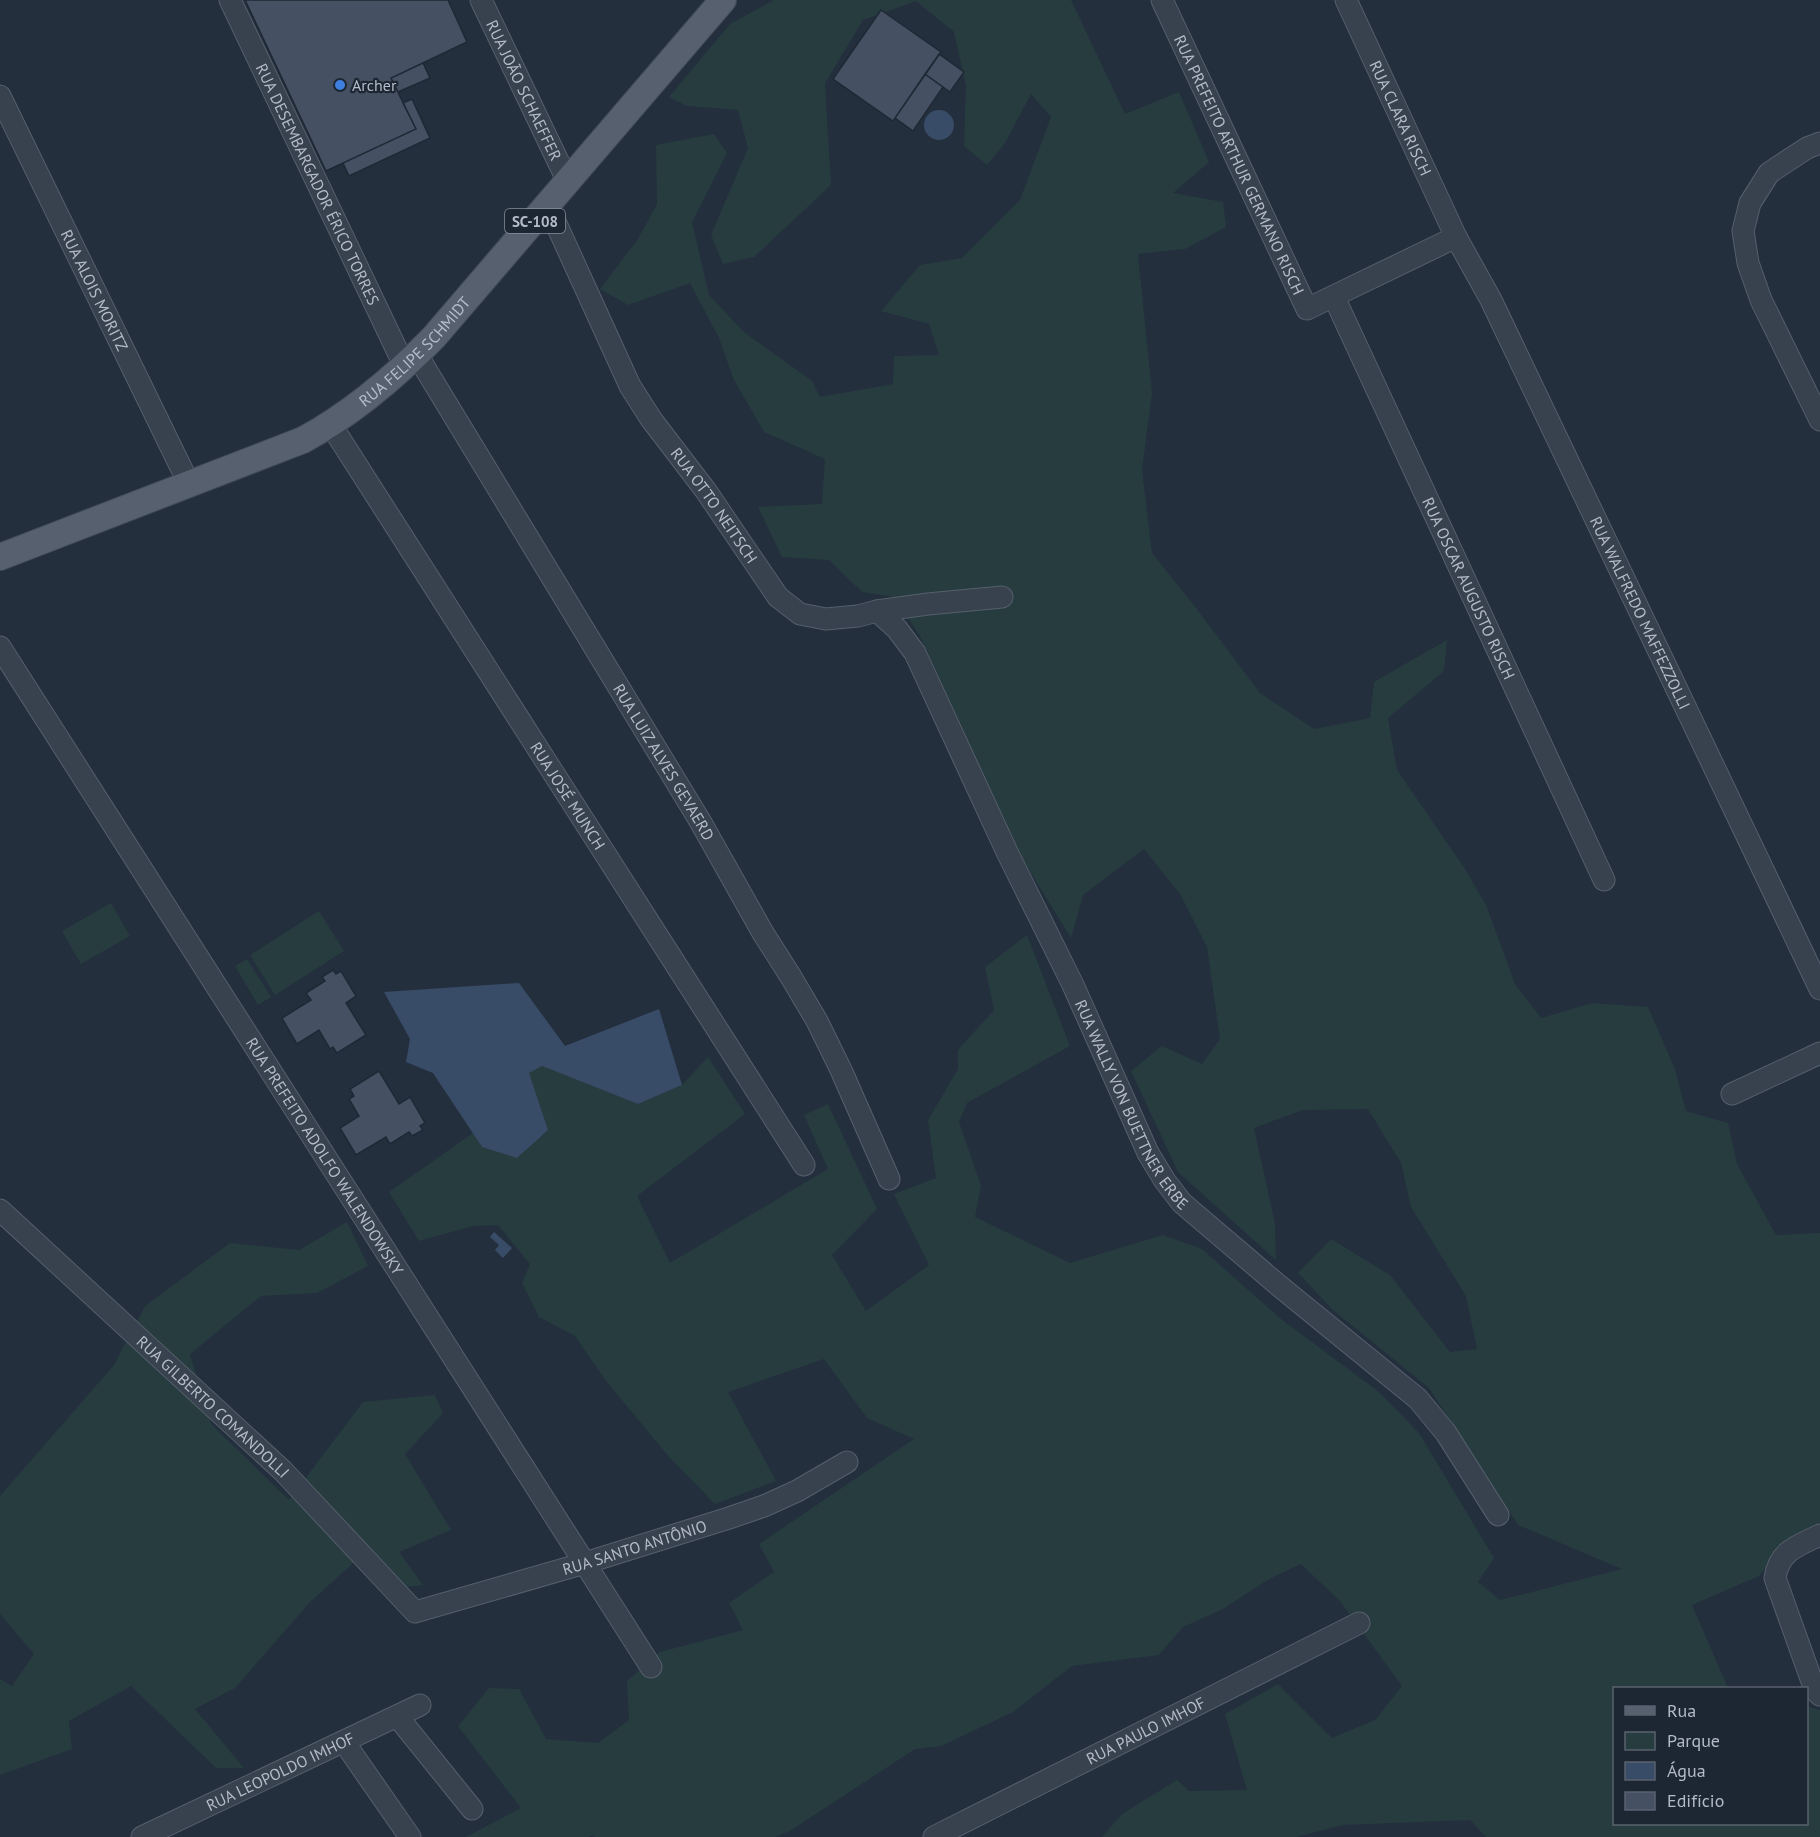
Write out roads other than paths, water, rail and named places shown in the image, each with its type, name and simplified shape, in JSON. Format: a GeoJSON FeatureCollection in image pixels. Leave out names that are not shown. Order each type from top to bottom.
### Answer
{"type":"FeatureCollection","features":[{"type":"Feature","properties":{"kind":"main road","name":"RUA FELIPE SCHMIDT"},"geometry":{"type":"LineString","coordinates":[[0,557],[303,440],[331,425],[357,407],[411,361],[465,302],[722,1]]}},
{"type":"Feature","properties":{"kind":"street","name":"RUA DESEMBARGADOR ÉRICO TORRES"},"geometry":{"type":"LineString","coordinates":[[230,0],[411,361]]}},
{"type":"Feature","properties":{"kind":"street","name":"RUA JOÃO SCHAEFFER"},"geometry":{"type":"LineString","coordinates":[[481,0],[568,182]]}},
{"type":"Feature","properties":{"kind":"street","name":"RUA PREFEITO ARTHUR GERMANO RISCH"},"geometry":{"type":"LineString","coordinates":[[1163,0],[1307,309],[1456,237]]}},
{"type":"Feature","properties":{"kind":"street","name":"RUA CLARA RISCH"},"geometry":{"type":"LineString","coordinates":[[1346,0],[1456,237]]}},
{"type":"Feature","properties":{"kind":"street","name":"RUA ALOIS MORITZ"},"geometry":{"type":"LineString","coordinates":[[0,96],[189,484]]}},
{"type":"Feature","properties":{"kind":"street"},"geometry":{"type":"LineString","coordinates":[[1820,143],[1807,148],[1769,173],[1750,203],[1743,231],[1748,263],[1761,300],[1820,420]]}},
{"type":"Feature","properties":{"kind":"street","name":"RUA OTTO NEITSCH"},"geometry":{"type":"LineString","coordinates":[[548,206],[630,386],[778,597],[800,614],[826,619],[1002,597]]}},
{"type":"Feature","properties":{"kind":"street","name":"RUA WALFREDO MAFFEZZOLLI"},"geometry":{"type":"LineString","coordinates":[[1456,237],[1491,300],[1820,989]]}},
{"type":"Feature","properties":{"kind":"street","name":"RUA OSCAR AUGUSTO RISCH"},"geometry":{"type":"LineString","coordinates":[[1334,297],[1604,880]]}},
{"type":"Feature","properties":{"kind":"street","name":"RUA LUIZ ALVES GEVAERD"},"geometry":{"type":"LineString","coordinates":[[411,361],[700,821],[763,933],[818,1021],[889,1179]]}},
{"type":"Feature","properties":{"kind":"street","name":"RUA JOSÉ MUNCH"},"geometry":{"type":"LineString","coordinates":[[331,425],[804,1165]]}},
{"type":"Feature","properties":{"kind":"street","name":"RUA WALLY VON BUETTNER ERBE"},"geometry":{"type":"LineString","coordinates":[[876,611],[897,629],[915,653],[1007,852],[1073,985],[1148,1153],[1165,1181],[1182,1203],[1418,1399],[1446,1433],[1498,1515]]}},
{"type":"Feature","properties":{"kind":"street","name":"RUA PREFEITO ADOLFO WALENDOWSKY"},"geometry":{"type":"LineString","coordinates":[[0,647],[651,1667]]}},
{"type":"Feature","properties":{"kind":"street"},"geometry":{"type":"LineString","coordinates":[[1732,1094],[1820,1053]]}},
{"type":"Feature","properties":{"kind":"street","name":"RUA GILBERTO COMANDOLLI"},"geometry":{"type":"LineString","coordinates":[[0,1210],[284,1471],[415,1612]]}},
{"type":"Feature","properties":{"kind":"street","name":"RUA SANTO ANTÔNIO"},"geometry":{"type":"LineString","coordinates":[[415,1612],[585,1563],[764,1506],[797,1491],[847,1462]]}},
{"type":"Feature","properties":{"kind":"street"},"geometry":{"type":"LineString","coordinates":[[1820,1535],[1795,1547],[1782,1557],[1776,1568],[1775,1578],[1815,1690],[1820,1695]]}},
{"type":"Feature","properties":{"kind":"street","name":"RUA PAULO IMHOF"},"geometry":{"type":"LineString","coordinates":[[934,1837],[1359,1623]]}},
{"type":"Feature","properties":{"kind":"street","name":"RUA LEOPOLDO IMHOF"},"geometry":{"type":"LineString","coordinates":[[142,1837],[420,1705]]}},
{"type":"Feature","properties":{"kind":"street"},"geometry":{"type":"LineString","coordinates":[[397,1716],[472,1809]]}},
{"type":"Feature","properties":{"kind":"street"},"geometry":{"type":"LineString","coordinates":[[344,1742],[410,1837]]}},
{"type":"Feature","properties":{"kind":"water"},"geometry":{"type":"Polygon","coordinates":[[[939,110],[950,114],[954,125],[950,136],[939,140],[928,136],[924,125],[928,114],[939,110]]]}},
{"type":"Feature","properties":{"kind":"water"},"geometry":{"type":"Polygon","coordinates":[[[519,983],[565,1046],[659,1009],[682,1085],[638,1104],[542,1066],[529,1073],[548,1130],[517,1158],[482,1147],[433,1073],[406,1062],[410,1039],[384,992],[519,983]]]}},
{"type":"Feature","properties":{"kind":"water"},"geometry":{"type":"Polygon","coordinates":[[[494,1232],[512,1248],[503,1258],[495,1250],[499,1245],[490,1237],[494,1232]]]}},
{"type":"Feature","properties":{"kind":"place","name":"Archer"},"geometry":{"type":"Point","coordinates":[340,85]}}]}
